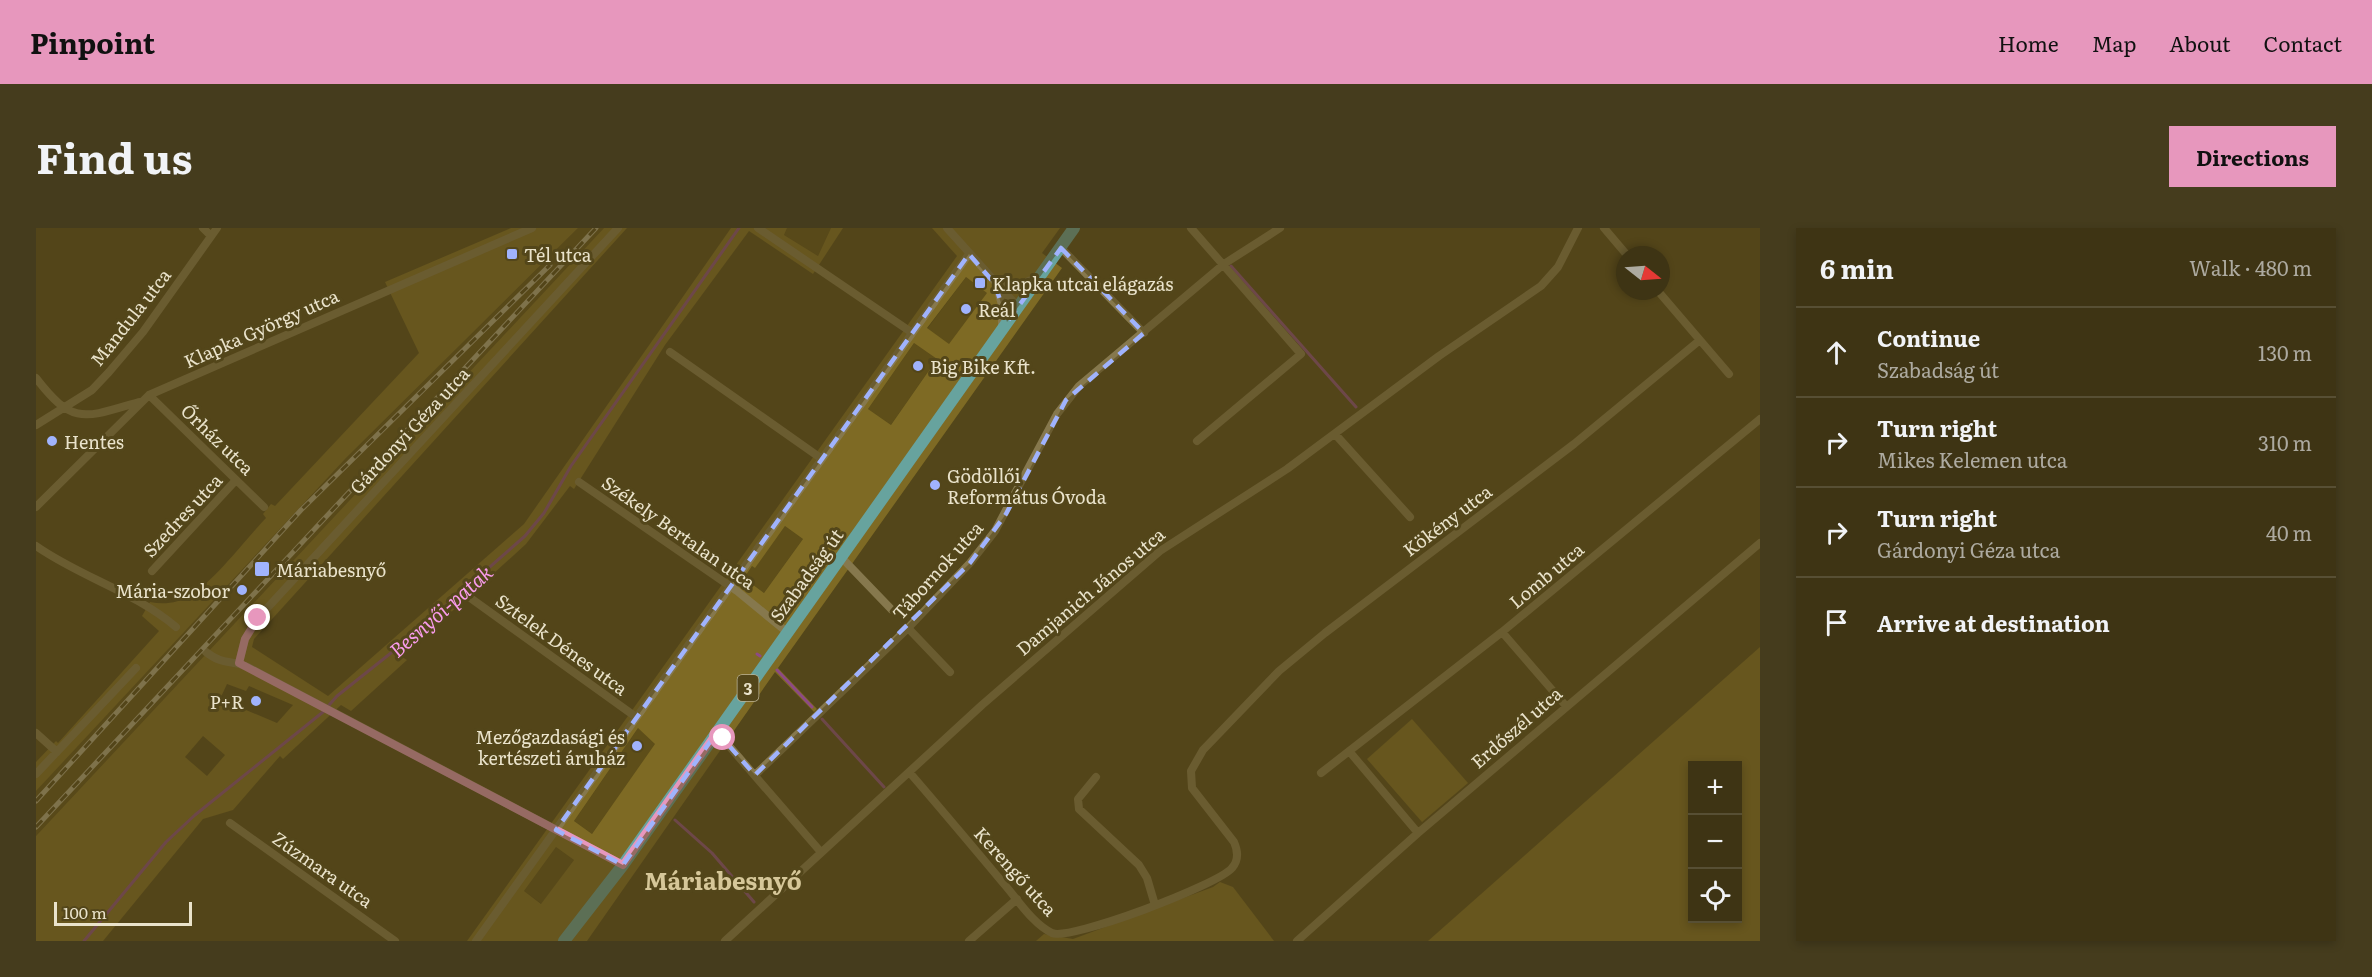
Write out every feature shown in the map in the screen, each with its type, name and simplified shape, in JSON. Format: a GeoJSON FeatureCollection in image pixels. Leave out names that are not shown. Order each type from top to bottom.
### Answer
{"type":"FeatureCollection","features":[{"type":"Feature","properties":{"kind":"main road","name":"Szabadság út"},"geometry":{"type":"LineString","coordinates":[[564,941],[623,865],[1074,228]]}},
{"type":"Feature","properties":{"kind":"street"},"geometry":{"type":"LineString","coordinates":[[203,228],[211,236]]}},
{"type":"Feature","properties":{"kind":"street","name":"Mandula utca"},"geometry":{"type":"LineString","coordinates":[[36,425],[92,390],[125,354],[217,228]]}},
{"type":"Feature","properties":{"kind":"street","name":"Klapka György utca"},"geometry":{"type":"LineString","coordinates":[[36,507],[139,402],[149,395],[532,228]]}},
{"type":"Feature","properties":{"kind":"street","name":"Gárdonyi Géza utca"},"geometry":{"type":"LineString","coordinates":[[239,663],[245,639],[258,618],[618,228]]}},
{"type":"Feature","properties":{"kind":"street"},"geometry":{"type":"LineString","coordinates":[[758,228],[911,332]]}},
{"type":"Feature","properties":{"kind":"street"},"geometry":{"type":"LineString","coordinates":[[1191,228],[1301,354],[1197,441]]}},
{"type":"Feature","properties":{"kind":"street","name":"Tábornok utca"},"geometry":{"type":"LineString","coordinates":[[755,776],[908,628],[970,563],[995,531],[1066,400],[1079,386],[1224,264],[1280,228]]}},
{"type":"Feature","properties":{"kind":"street","name":"Damjanich János utca"},"geometry":{"type":"LineString","coordinates":[[725,941],[820,851],[910,773],[982,705],[1160,551],[1335,434],[1439,356],[1541,286],[1558,267],[1578,228]]}},
{"type":"Feature","properties":{"kind":"street"},"geometry":{"type":"LineString","coordinates":[[1604,228],[1619,246]]}},
{"type":"Feature","properties":{"kind":"street"},"geometry":{"type":"LineString","coordinates":[[949,229],[995,284],[1018,307]]}},
{"type":"Feature","properties":{"kind":"street"},"geometry":{"type":"LineString","coordinates":[[1061,248],[1144,333]]}},
{"type":"Feature","properties":{"kind":"street"},"geometry":{"type":"LineString","coordinates":[[476,941],[969,254]]}},
{"type":"Feature","properties":{"kind":"street"},"geometry":{"type":"LineString","coordinates":[[995,284],[1017,286],[1040,277]]}},
{"type":"Feature","properties":{"kind":"street"},"geometry":{"type":"LineString","coordinates":[[995,284],[1002,302],[1002,330]]}},
{"type":"Feature","properties":{"kind":"street"},"geometry":{"type":"LineString","coordinates":[[1666,300],[1729,374]]}},
{"type":"Feature","properties":{"kind":"street","name":"Kökény utca"},"geometry":{"type":"LineString","coordinates":[[1220,733],[1279,671],[1574,444],[1700,340]]}},
{"type":"Feature","properties":{"kind":"street"},"geometry":{"type":"LineString","coordinates":[[670,352],[822,459]]}},
{"type":"Feature","properties":{"kind":"street"},"geometry":{"type":"LineString","coordinates":[[36,378],[54,401],[64,409],[80,415],[92,415],[139,402]]}},
{"type":"Feature","properties":{"kind":"street","name":"Őrház utca"},"geometry":{"type":"LineString","coordinates":[[149,395],[264,507]]}},
{"type":"Feature","properties":{"kind":"street","name":"Lomb utca"},"geometry":{"type":"LineString","coordinates":[[1321,773],[1502,632],[1760,419]]}},
{"type":"Feature","properties":{"kind":"street"},"geometry":{"type":"LineString","coordinates":[[1335,434],[1410,517]]}},
{"type":"Feature","properties":{"kind":"street","name":"Szedres utca"},"geometry":{"type":"LineString","coordinates":[[152,571],[236,480]]}},
{"type":"Feature","properties":{"kind":"street","name":"Székely Bertalan utca"},"geometry":{"type":"LineString","coordinates":[[579,482],[729,588],[737,591],[787,632]]}},
{"type":"Feature","properties":{"kind":"street","name":"Erdőszél utca"},"geometry":{"type":"LineString","coordinates":[[1297,941],[1418,833],[1760,543]]}},
{"type":"Feature","properties":{"kind":"street"},"geometry":{"type":"LineString","coordinates":[[36,546],[83,575],[148,607],[176,627]]}},
{"type":"Feature","properties":{"kind":"street"},"geometry":{"type":"LineString","coordinates":[[841,557],[892,610]]}},
{"type":"Feature","properties":{"kind":"street","name":"Sztelek Dénes utca"},"geometry":{"type":"LineString","coordinates":[[469,597],[636,717]]}},
{"type":"Feature","properties":{"kind":"street"},"geometry":{"type":"LineString","coordinates":[[908,628],[950,672]]}},
{"type":"Feature","properties":{"kind":"street"},"geometry":{"type":"LineString","coordinates":[[1502,632],[1566,706]]}},
{"type":"Feature","properties":{"kind":"street"},"geometry":{"type":"LineString","coordinates":[[206,652],[218,662],[239,663],[334,711],[623,865]]}},
{"type":"Feature","properties":{"kind":"street"},"geometry":{"type":"LineString","coordinates":[[36,774],[136,668]]}},
{"type":"Feature","properties":{"kind":"street"},"geometry":{"type":"LineString","coordinates":[[717,732],[820,851]]}},
{"type":"Feature","properties":{"kind":"street"},"geometry":{"type":"LineString","coordinates":[[36,733],[57,752]]}},
{"type":"Feature","properties":{"kind":"street","name":"Kerengő utca"},"geometry":{"type":"LineString","coordinates":[[910,773],[1017,899],[1047,930],[1062,936],[1095,928],[1215,882],[1228,872],[1236,861],[1234,842],[1196,797],[1190,780],[1198,757],[1220,733]]}},
{"type":"Feature","properties":{"kind":"street"},"geometry":{"type":"LineString","coordinates":[[1349,751],[1418,833]]}},
{"type":"Feature","properties":{"kind":"street"},"geometry":{"type":"LineString","coordinates":[[1096,777],[1078,799],[1079,808],[1139,865],[1147,878],[1155,905]]}},
{"type":"Feature","properties":{"kind":"street","name":"Zúzmara utca"},"geometry":{"type":"LineString","coordinates":[[230,824],[395,941]]}},
{"type":"Feature","properties":{"kind":"street"},"geometry":{"type":"LineString","coordinates":[[969,941],[1017,899]]}},
{"type":"Feature","properties":{"kind":"highlighted area"},"geometry":{"type":"Polygon","coordinates":[[[1061,248],[1144,333],[1066,400],[1006,514],[970,563],[755,775],[717,732],[623,865],[556,830],[969,254],[995,284],[1007,322],[1061,248]]]}},
{"type":"Feature","properties":{"kind":"shaded area"},"geometry":{"type":"Polygon","coordinates":[[[511,228],[578,228],[346,458],[36,791],[36,762],[56,741],[58,743],[159,631],[142,616],[150,602],[166,603],[182,600],[210,580],[266,518],[263,514],[271,504],[275,506],[419,353],[385,282],[511,228]]]}},
{"type":"Feature","properties":{"kind":"shaded area"},"geometry":{"type":"Polygon","coordinates":[[[578,228],[604,228],[36,836],[36,791],[42,784],[346,458],[578,228]]]}},
{"type":"Feature","properties":{"kind":"shaded area"},"geometry":{"type":"Polygon","coordinates":[[[604,228],[627,228],[254,639],[252,647],[328,696],[524,524],[731,228],[787,228],[784,235],[818,256],[831,228],[843,228],[813,274],[749,231],[665,345],[574,489],[570,486],[526,544],[402,657],[407,660],[351,711],[341,705],[283,759],[280,756],[233,810],[203,819],[103,941],[36,941],[36,836],[604,228]],[[227,684],[220,699],[277,723],[293,705],[249,686],[246,691],[227,684]],[[203,736],[185,757],[207,776],[225,755],[203,736]]]}},
{"type":"Feature","properties":{"kind":"shaded area"},"geometry":{"type":"Polygon","coordinates":[[[787,228],[831,228],[818,256],[784,235],[787,228]]]}},
{"type":"Feature","properties":{"kind":"shaded area"},"geometry":{"type":"Polygon","coordinates":[[[932,228],[1060,228],[1042,253],[1062,268],[778,668],[817,709],[814,712],[775,672],[587,941],[467,941],[957,256],[932,228]],[[966,277],[927,328],[949,344],[987,293],[966,277]],[[914,343],[868,409],[891,425],[937,359],[914,343]],[[785,526],[755,568],[752,566],[744,578],[764,593],[803,539],[785,526]],[[638,728],[574,821],[592,834],[655,744],[638,728]],[[556,847],[524,891],[541,904],[574,860],[556,847]]]}},
{"type":"Feature","properties":{"kind":"shaded area","name":"Reál"},"geometry":{"type":"Polygon","coordinates":[[[966,277],[988,293],[949,345],[927,329],[966,277]]]}},
{"type":"Feature","properties":{"kind":"shaded area"},"geometry":{"type":"Polygon","coordinates":[[[914,343],[937,359],[891,425],[868,409],[914,343]]]}},
{"type":"Feature","properties":{"kind":"shaded area"},"geometry":{"type":"Polygon","coordinates":[[[785,526],[803,539],[764,593],[744,578],[752,566],[755,567],[785,526]]]}},
{"type":"Feature","properties":{"kind":"shaded area"},"geometry":{"type":"Polygon","coordinates":[[[1760,647],[1760,941],[1428,941],[1760,647]]]}},
{"type":"Feature","properties":{"kind":"shaded area"},"geometry":{"type":"Polygon","coordinates":[[[1412,719],[1468,783],[1422,822],[1367,759],[1412,719]]]}},
{"type":"Feature","properties":{"kind":"shaded area"},"geometry":{"type":"Polygon","coordinates":[[[638,728],[656,744],[592,834],[574,821],[638,728]]]}},
{"type":"Feature","properties":{"kind":"shaded area"},"geometry":{"type":"Polygon","coordinates":[[[556,847],[574,860],[542,904],[524,891],[556,847]]]}},
{"type":"Feature","properties":{"kind":"shaded area"},"geometry":{"type":"Polygon","coordinates":[[[1220,882],[1233,887],[1274,941],[1036,941],[1044,934],[1073,939],[1213,887],[1220,882]]]}},
{"type":"Feature","properties":{"kind":"waterway","name":"Besnyői-patak"},"geometry":{"type":"LineString","coordinates":[[84,941],[166,842],[195,815],[323,712],[337,696],[401,645],[525,536],[544,513],[571,466],[739,228]]}},
{"type":"Feature","properties":{"kind":"waterway"},"geometry":{"type":"LineString","coordinates":[[1231,266],[1356,407]]}},
{"type":"Feature","properties":{"kind":"waterway"},"geometry":{"type":"LineString","coordinates":[[777,670],[812,707]]}},
{"type":"Feature","properties":{"kind":"waterway"},"geometry":{"type":"LineString","coordinates":[[822,719],[884,787]]}},
{"type":"Feature","properties":{"kind":"waterway"},"geometry":{"type":"LineString","coordinates":[[675,820],[712,853],[754,902]]}},
{"type":"Feature","properties":{"kind":"railway"},"geometry":{"type":"LineString","coordinates":[[36,827],[596,228]]}},
{"type":"Feature","properties":{"kind":"railway"},"geometry":{"type":"LineString","coordinates":[[36,801],[301,510],[550,265]]}},
{"type":"Feature","properties":{"kind":"place","name":"Tél utca"},"geometry":{"type":"Point","coordinates":[512,254]}},
{"type":"Feature","properties":{"kind":"place","name":"Klapka utcai elágazás"},"geometry":{"type":"Point","coordinates":[980,283]}},
{"type":"Feature","properties":{"kind":"place","name":"Reál"},"geometry":{"type":"Point","coordinates":[966,309]}},
{"type":"Feature","properties":{"kind":"place","name":"Big Bike Kft."},"geometry":{"type":"Point","coordinates":[918,366]}},
{"type":"Feature","properties":{"kind":"place","name":"Hentes"},"geometry":{"type":"Point","coordinates":[52,441]}},
{"type":"Feature","properties":{"kind":"place","name":"Gödöllői Református Óvoda"},"geometry":{"type":"Point","coordinates":[935,485]}},
{"type":"Feature","properties":{"kind":"place","name":"Máriabesnyő"},"geometry":{"type":"Point","coordinates":[262,569]}},
{"type":"Feature","properties":{"kind":"place","name":"Mária-szobor"},"geometry":{"type":"Point","coordinates":[242,590]}},
{"type":"Feature","properties":{"kind":"place","name":"P+R"},"geometry":{"type":"Point","coordinates":[256,701]}},
{"type":"Feature","properties":{"kind":"place","name":"Mezőgazdasági és kertészeti áruház"},"geometry":{"type":"Point","coordinates":[637,746]}},
{"type":"Feature","properties":{"kind":"district","name":"Máriabesnyő"},"geometry":{"type":"Point","coordinates":[723,879]}},
{"type":"Feature","properties":{"kind":"route"},"geometry":{"type":"LineString","coordinates":[[258,618],[245,639],[239,663],[623,865],[717,732],[723,738]]}}]}
